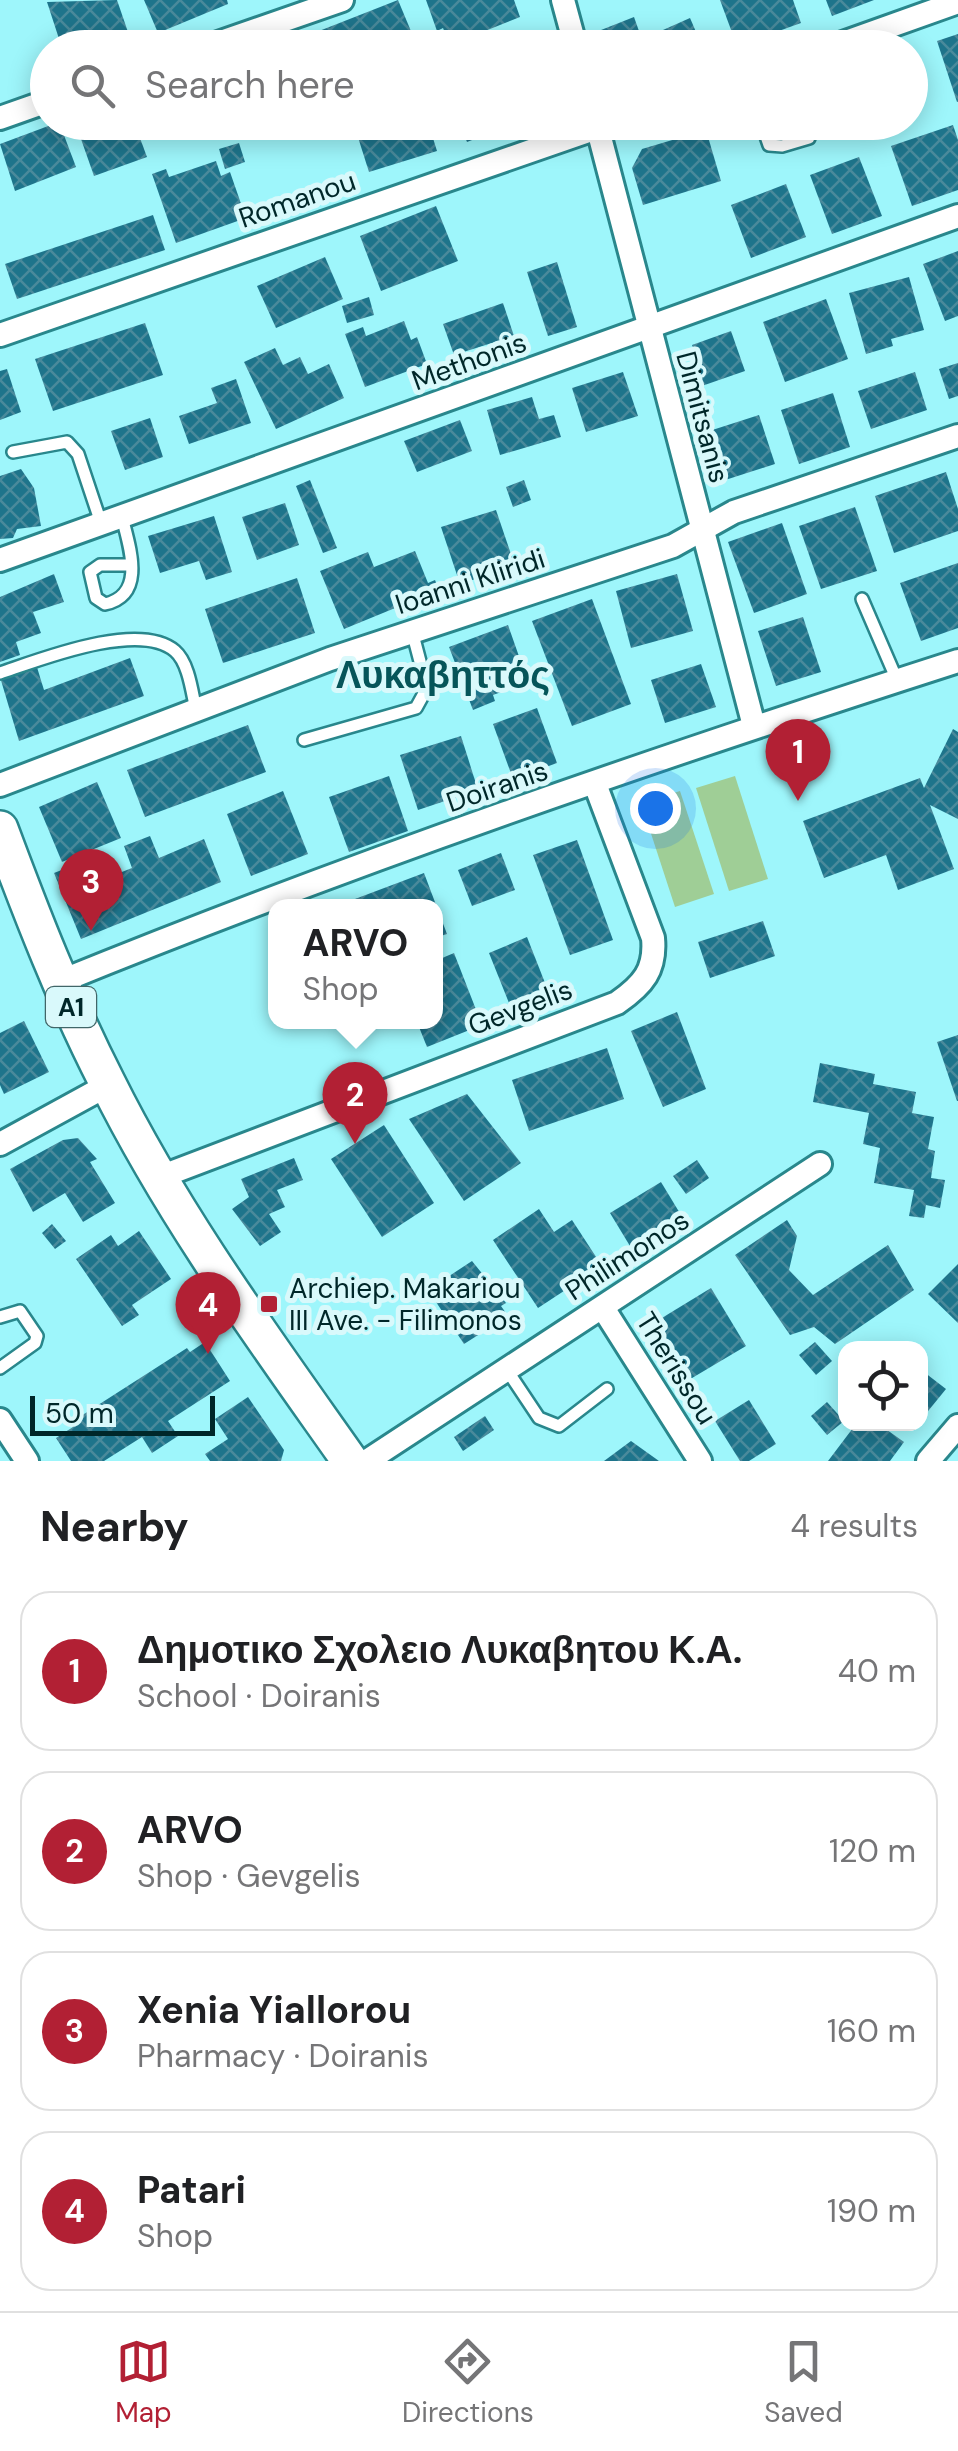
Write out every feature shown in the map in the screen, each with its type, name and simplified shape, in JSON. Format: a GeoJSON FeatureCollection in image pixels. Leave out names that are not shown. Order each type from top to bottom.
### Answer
{"type":"FeatureCollection","features":[{"type":"Feature","properties":{"kind":"main road","name":"A1"},"geometry":{"type":"LineString","coordinates":[[0,829],[60,982],[108,1085],[234,1295],[350,1461]]}},
{"type":"Feature","properties":{"kind":"street"},"geometry":{"type":"LineString","coordinates":[[256,30],[342,0]]}},
{"type":"Feature","properties":{"kind":"street"},"geometry":{"type":"LineString","coordinates":[[562,0],[571,30]]}},
{"type":"Feature","properties":{"kind":"street"},"geometry":{"type":"LineString","coordinates":[[879,30],[958,2]]}},
{"type":"Feature","properties":{"kind":"street"},"geometry":{"type":"LineString","coordinates":[[0,118],[30,108]]}},
{"type":"Feature","properties":{"kind":"street","name":"Romanou"},"geometry":{"type":"LineString","coordinates":[[0,335],[557,140]]}},
{"type":"Feature","properties":{"kind":"street","name":"Dimitsanis"},"geometry":{"type":"LineString","coordinates":[[606,140],[647,329],[754,726]]}},
{"type":"Feature","properties":{"kind":"street","name":"Methonis"},"geometry":{"type":"LineString","coordinates":[[0,560],[958,216]]}},
{"type":"Feature","properties":{"kind":"street","name":"Ioanni Kliridi"},"geometry":{"type":"LineString","coordinates":[[0,785],[412,632],[673,546],[734,512],[958,436]]}},
{"type":"Feature","properties":{"kind":"street","name":"Doiranis"},"geometry":{"type":"LineString","coordinates":[[60,982],[271,896],[754,726],[958,660]]}},
{"type":"Feature","properties":{"kind":"street","name":"Gevgelis"},"geometry":{"type":"LineString","coordinates":[[160,1177],[617,1002],[637,989],[649,974],[655,956],[653,938],[595,784]]}},
{"type":"Feature","properties":{"kind":"street"},"geometry":{"type":"LineString","coordinates":[[0,1144],[108,1085]]}},
{"type":"Feature","properties":{"kind":"street","name":"Philimonos"},"geometry":{"type":"LineString","coordinates":[[366,1461],[820,1164]]}},
{"type":"Feature","properties":{"kind":"street","name":"Therissou"},"geometry":{"type":"LineString","coordinates":[[603,1308],[700,1461]]}},
{"type":"Feature","properties":{"kind":"street"},"geometry":{"type":"LineString","coordinates":[[0,1420],[28,1461]]}},
{"type":"Feature","properties":{"kind":"street"},"geometry":{"type":"LineString","coordinates":[[928,1461],[958,1426]]}},
{"type":"Feature","properties":{"kind":"lane"},"geometry":{"type":"LineString","coordinates":[[768,140],[770,145],[782,146],[802,140]]}},
{"type":"Feature","properties":{"kind":"lane"},"geometry":{"type":"LineString","coordinates":[[13,452],[67,442],[78,454],[130,565]]}},
{"type":"Feature","properties":{"kind":"lane"},"geometry":{"type":"LineString","coordinates":[[862,599],[897,680]]}},
{"type":"Feature","properties":{"kind":"lane"},"geometry":{"type":"LineString","coordinates":[[304,740],[416,708],[427,688],[412,632]]}},
{"type":"Feature","properties":{"kind":"lane"},"geometry":{"type":"LineString","coordinates":[[0,673],[96,641],[165,646],[183,662],[196,710]]}},
{"type":"Feature","properties":{"kind":"lane"},"geometry":{"type":"LineString","coordinates":[[0,1318],[20,1311],[37,1336],[35,1343],[0,1368]]}},
{"type":"Feature","properties":{"kind":"lane"},"geometry":{"type":"LineString","coordinates":[[507,1370],[539,1418],[559,1426],[606,1389]]}},
{"type":"Feature","properties":{"kind":"green space"},"geometry":{"type":"Polygon","coordinates":[[[735,776],[768,879],[729,891],[696,788],[735,776]]]}},
{"type":"Feature","properties":{"kind":"green space"},"geometry":{"type":"Polygon","coordinates":[[[680,791],[714,894],[675,907],[641,803],[680,791]]]}},
{"type":"Feature","properties":{"kind":"building"},"geometry":{"type":"Polygon","coordinates":[[[117,0],[127,30],[56,30],[47,2],[117,0]]]}},
{"type":"Feature","properties":{"kind":"building"},"geometry":{"type":"Polygon","coordinates":[[[144,0],[227,0],[228,4],[157,30],[144,0]]]}},
{"type":"Feature","properties":{"kind":"building"},"geometry":{"type":"Polygon","coordinates":[[[398,0],[410,30],[322,30],[398,0]]]}},
{"type":"Feature","properties":{"kind":"building"},"geometry":{"type":"Polygon","coordinates":[[[426,0],[514,0],[520,17],[488,30],[437,30],[426,0]]]}},
{"type":"Feature","properties":{"kind":"building"},"geometry":{"type":"Polygon","coordinates":[[[720,0],[793,0],[801,23],[782,30],[731,30],[720,0]]]}},
{"type":"Feature","properties":{"kind":"building"},"geometry":{"type":"Polygon","coordinates":[[[826,0],[874,0],[832,16],[826,0]]]}},
{"type":"Feature","properties":{"kind":"building"},"geometry":{"type":"Polygon","coordinates":[[[634,17],[639,30],[601,30],[634,17]]]}},
{"type":"Feature","properties":{"kind":"building"},"geometry":{"type":"Polygon","coordinates":[[[690,18],[695,30],[663,30],[690,18]]]}},
{"type":"Feature","properties":{"kind":"building"},"geometry":{"type":"Polygon","coordinates":[[[958,34],[958,102],[957,102],[937,41],[958,34]]]}},
{"type":"Feature","properties":{"kind":"building"},"geometry":{"type":"Polygon","coordinates":[[[953,125],[958,140],[958,190],[912,206],[891,146],[909,140],[928,140],[928,133],[953,125]]]}},
{"type":"Feature","properties":{"kind":"building"},"geometry":{"type":"Polygon","coordinates":[[[30,133],[30,140],[66,140],[76,167],[15,191],[0,144],[30,133]]]}},
{"type":"Feature","properties":{"kind":"building"},"geometry":{"type":"Polygon","coordinates":[[[81,140],[141,140],[147,157],[94,176],[81,140]]]}},
{"type":"Feature","properties":{"kind":"building"},"geometry":{"type":"Polygon","coordinates":[[[359,140],[434,140],[437,151],[369,172],[359,140]]]}},
{"type":"Feature","properties":{"kind":"building"},"geometry":{"type":"Polygon","coordinates":[[[672,140],[709,140],[721,181],[643,205],[632,168],[642,149],[672,140]]]}},
{"type":"Feature","properties":{"kind":"building"},"geometry":{"type":"Polygon","coordinates":[[[239,143],[245,162],[225,169],[219,149],[239,143]]]}},
{"type":"Feature","properties":{"kind":"building"},"geometry":{"type":"Polygon","coordinates":[[[859,157],[882,216],[832,234],[810,175],[859,157]]]}},
{"type":"Feature","properties":{"kind":"building"},"geometry":{"type":"Polygon","coordinates":[[[216,161],[221,176],[230,172],[246,218],[176,243],[152,174],[166,169],[169,177],[216,161]]]}},
{"type":"Feature","properties":{"kind":"building"},"geometry":{"type":"Polygon","coordinates":[[[786,184],[806,237],[751,258],[731,205],[786,184]]]}},
{"type":"Feature","properties":{"kind":"building"},"geometry":{"type":"Polygon","coordinates":[[[436,206],[458,261],[381,291],[360,236],[436,206]]]}},
{"type":"Feature","properties":{"kind":"building"},"geometry":{"type":"Polygon","coordinates":[[[153,215],[165,250],[17,299],[5,264],[153,215]]]}},
{"type":"Feature","properties":{"kind":"building"},"geometry":{"type":"Polygon","coordinates":[[[958,251],[958,316],[945,321],[923,264],[958,251]]]}},
{"type":"Feature","properties":{"kind":"building"},"geometry":{"type":"Polygon","coordinates":[[[325,257],[343,299],[276,328],[257,286],[325,257]]]}},
{"type":"Feature","properties":{"kind":"building"},"geometry":{"type":"Polygon","coordinates":[[[557,262],[577,327],[548,336],[527,272],[557,262]]]}},
{"type":"Feature","properties":{"kind":"building"},"geometry":{"type":"Polygon","coordinates":[[[909,277],[924,330],[891,339],[893,346],[866,354],[849,293],[909,277]]]}},
{"type":"Feature","properties":{"kind":"building"},"geometry":{"type":"Polygon","coordinates":[[[369,297],[374,315],[347,323],[342,306],[369,297]]]}},
{"type":"Feature","properties":{"kind":"building"},"geometry":{"type":"Polygon","coordinates":[[[826,299],[848,359],[785,382],[763,322],[826,299]]]}},
{"type":"Feature","properties":{"kind":"building"},"geometry":{"type":"Polygon","coordinates":[[[503,303],[514,336],[454,355],[443,324],[503,303]]]}},
{"type":"Feature","properties":{"kind":"building"},"geometry":{"type":"Polygon","coordinates":[[[404,321],[411,340],[417,337],[427,364],[365,387],[345,334],[363,327],[366,336],[404,321]]]}},
{"type":"Feature","properties":{"kind":"building"},"geometry":{"type":"Polygon","coordinates":[[[145,323],[163,375],[53,411],[35,359],[145,323]]]}},
{"type":"Feature","properties":{"kind":"building"},"geometry":{"type":"Polygon","coordinates":[[[731,331],[745,371],[696,388],[688,364],[698,361],[692,345],[731,331]]]}},
{"type":"Feature","properties":{"kind":"building"},"geometry":{"type":"Polygon","coordinates":[[[275,348],[283,365],[300,357],[308,374],[329,364],[344,398],[276,429],[244,362],[275,348]]]}},
{"type":"Feature","properties":{"kind":"building"},"geometry":{"type":"Polygon","coordinates":[[[958,363],[958,396],[949,399],[939,369],[958,363]]]}},
{"type":"Feature","properties":{"kind":"building"},"geometry":{"type":"Polygon","coordinates":[[[7,369],[21,412],[0,420],[0,371],[7,369]]]}},
{"type":"Feature","properties":{"kind":"building"},"geometry":{"type":"Polygon","coordinates":[[[623,372],[638,416],[586,432],[572,388],[623,372]]]}},
{"type":"Feature","properties":{"kind":"building"},"geometry":{"type":"Polygon","coordinates":[[[915,372],[927,410],[871,429],[858,391],[915,372]]]}},
{"type":"Feature","properties":{"kind":"building"},"geometry":{"type":"Polygon","coordinates":[[[236,379],[251,423],[189,444],[179,416],[217,403],[211,388],[236,379]]]}},
{"type":"Feature","properties":{"kind":"building"},"geometry":{"type":"Polygon","coordinates":[[[833,393],[850,447],[799,464],[781,410],[833,393]]]}},
{"type":"Feature","properties":{"kind":"building"},"geometry":{"type":"Polygon","coordinates":[[[532,397],[539,419],[554,415],[561,437],[500,455],[487,410],[532,397]]]}},
{"type":"Feature","properties":{"kind":"building"},"geometry":{"type":"Polygon","coordinates":[[[759,415],[775,464],[719,482],[703,433],[759,415]]]}},
{"type":"Feature","properties":{"kind":"building"},"geometry":{"type":"Polygon","coordinates":[[[150,418],[163,457],[125,470],[111,431],[150,418]]]}},
{"type":"Feature","properties":{"kind":"building"},"geometry":{"type":"Polygon","coordinates":[[[460,420],[472,451],[417,472],[404,441],[460,420]]]}},
{"type":"Feature","properties":{"kind":"building"},"geometry":{"type":"Polygon","coordinates":[[[21,469],[34,488],[41,526],[17,529],[13,538],[0,539],[0,476],[21,469]]]}},
{"type":"Feature","properties":{"kind":"building"},"geometry":{"type":"Polygon","coordinates":[[[946,472],[958,509],[958,531],[894,553],[875,496],[946,472]]]}},
{"type":"Feature","properties":{"kind":"building"},"geometry":{"type":"Polygon","coordinates":[[[310,480],[337,548],[323,553],[296,486],[310,480]]]}},
{"type":"Feature","properties":{"kind":"building"},"geometry":{"type":"Polygon","coordinates":[[[524,480],[531,500],[513,507],[506,487],[524,480]]]}},
{"type":"Feature","properties":{"kind":"building"},"geometry":{"type":"Polygon","coordinates":[[[285,503],[299,545],[257,560],[242,517],[285,503]]]}},
{"type":"Feature","properties":{"kind":"building"},"geometry":{"type":"Polygon","coordinates":[[[855,507],[877,571],[821,589],[799,526],[855,507]]]}},
{"type":"Feature","properties":{"kind":"building"},"geometry":{"type":"Polygon","coordinates":[[[496,510],[515,566],[460,584],[441,527],[496,510]]]}},
{"type":"Feature","properties":{"kind":"building"},"geometry":{"type":"Polygon","coordinates":[[[214,516],[232,572],[206,580],[199,561],[160,573],[148,536],[214,516]]]}},
{"type":"Feature","properties":{"kind":"building"},"geometry":{"type":"Polygon","coordinates":[[[782,523],[807,594],[754,613],[728,542],[782,523]]]}},
{"type":"Feature","properties":{"kind":"building"},"geometry":{"type":"Polygon","coordinates":[[[415,551],[428,583],[435,580],[439,590],[344,629],[320,571],[368,552],[374,567],[415,551]]]}},
{"type":"Feature","properties":{"kind":"building"},"geometry":{"type":"Polygon","coordinates":[[[958,563],[958,628],[921,641],[900,583],[958,563]]]}},
{"type":"Feature","properties":{"kind":"building"},"geometry":{"type":"Polygon","coordinates":[[[54,574],[64,602],[33,612],[41,633],[16,642],[20,655],[0,662],[0,597],[54,574]]]}},
{"type":"Feature","properties":{"kind":"building"},"geometry":{"type":"Polygon","coordinates":[[[677,574],[693,631],[631,648],[616,591],[677,574]]]}},
{"type":"Feature","properties":{"kind":"building"},"geometry":{"type":"Polygon","coordinates":[[[297,578],[315,633],[223,663],[205,609],[297,578]]]}},
{"type":"Feature","properties":{"kind":"building"},"geometry":{"type":"Polygon","coordinates":[[[592,599],[631,704],[572,726],[532,621],[592,599]]]}},
{"type":"Feature","properties":{"kind":"building"},"geometry":{"type":"Polygon","coordinates":[[[803,617],[821,672],[776,686],[758,631],[803,617]]]}},
{"type":"Feature","properties":{"kind":"building"},"geometry":{"type":"Polygon","coordinates":[[[508,625],[528,682],[493,695],[495,701],[473,710],[449,647],[508,625]]]}},
{"type":"Feature","properties":{"kind":"building"},"geometry":{"type":"Polygon","coordinates":[[[130,658],[144,696],[19,741],[0,677],[36,664],[44,690],[130,658]]]}},
{"type":"Feature","properties":{"kind":"building"},"geometry":{"type":"Polygon","coordinates":[[[701,664],[716,707],[665,723],[651,680],[701,664]]]}},
{"type":"Feature","properties":{"kind":"building"},"geometry":{"type":"Polygon","coordinates":[[[537,708],[557,763],[513,779],[493,724],[537,708]]]}},
{"type":"Feature","properties":{"kind":"building"},"geometry":{"type":"Polygon","coordinates":[[[248,725],[266,772],[145,817],[127,770],[248,725]]]}},
{"type":"Feature","properties":{"kind":"building"},"geometry":{"type":"Polygon","coordinates":[[[953,729],[958,732],[958,819],[930,805],[954,869],[898,890],[886,855],[824,878],[803,821],[920,778],[924,788],[953,729]]]}},
{"type":"Feature","properties":{"kind":"building"},"geometry":{"type":"Polygon","coordinates":[[[461,736],[478,790],[418,810],[400,755],[461,736]]]}},
{"type":"Feature","properties":{"kind":"building"},"geometry":{"type":"Polygon","coordinates":[[[389,776],[408,831],[349,852],[329,797],[389,776]]]}},
{"type":"Feature","properties":{"kind":"building"},"geometry":{"type":"Polygon","coordinates":[[[97,782],[121,838],[62,862],[39,807],[97,782]]]}},
{"type":"Feature","properties":{"kind":"building"},"geometry":{"type":"Polygon","coordinates":[[[283,791],[308,854],[251,876],[227,814],[283,791]]]}},
{"type":"Feature","properties":{"kind":"building"},"geometry":{"type":"Polygon","coordinates":[[[150,836],[159,858],[204,839],[221,882],[81,939],[54,873],[100,855],[109,877],[132,868],[124,846],[150,836]]]}},
{"type":"Feature","properties":{"kind":"building"},"geometry":{"type":"Polygon","coordinates":[[[577,840],[613,940],[570,955],[533,855],[577,840]]]}},
{"type":"Feature","properties":{"kind":"building"},"geometry":{"type":"Polygon","coordinates":[[[501,853],[515,890],[472,906],[458,870],[501,853]]]}},
{"type":"Feature","properties":{"kind":"building"},"geometry":{"type":"Polygon","coordinates":[[[424,873],[434,899],[355,899],[424,873]]]}},
{"type":"Feature","properties":{"kind":"building"},"geometry":{"type":"Polygon","coordinates":[[[763,921],[775,956],[710,978],[698,942],[763,921]]]}},
{"type":"Feature","properties":{"kind":"building"},"geometry":{"type":"Polygon","coordinates":[[[527,937],[547,988],[509,1003],[489,953],[527,937]]]}},
{"type":"Feature","properties":{"kind":"building"},"geometry":{"type":"Polygon","coordinates":[[[454,953],[482,1025],[427,1047],[420,1029],[443,1029],[443,958],[454,953]]]}},
{"type":"Feature","properties":{"kind":"building"},"geometry":{"type":"Polygon","coordinates":[[[677,1012],[706,1089],[663,1107],[631,1031],[677,1012]]]}},
{"type":"Feature","properties":{"kind":"building"},"geometry":{"type":"Polygon","coordinates":[[[24,1021],[49,1072],[4,1094],[0,1085],[0,1033],[24,1021]]]}},
{"type":"Feature","properties":{"kind":"building"},"geometry":{"type":"Polygon","coordinates":[[[958,1035],[958,1101],[957,1101],[937,1042],[958,1035]]]}},
{"type":"Feature","properties":{"kind":"building"},"geometry":{"type":"Polygon","coordinates":[[[607,1048],[624,1099],[529,1131],[512,1080],[607,1048]]]}},
{"type":"Feature","properties":{"kind":"building"},"geometry":{"type":"Polygon","coordinates":[[[820,1063],[875,1074],[873,1084],[916,1092],[912,1113],[934,1117],[928,1149],[935,1151],[931,1178],[945,1180],[940,1208],[926,1205],[924,1218],[909,1216],[914,1190],[874,1183],[880,1148],[863,1144],[869,1113],[813,1102],[820,1063]]]}},
{"type":"Feature","properties":{"kind":"building"},"geometry":{"type":"Polygon","coordinates":[[[467,1094],[521,1163],[464,1201],[409,1119],[467,1094]]]}},
{"type":"Feature","properties":{"kind":"building"},"geometry":{"type":"Polygon","coordinates":[[[384,1125],[434,1203],[382,1237],[331,1159],[384,1125]]]}},
{"type":"Feature","properties":{"kind":"building"},"geometry":{"type":"Polygon","coordinates":[[[78,1138],[97,1159],[90,1162],[115,1203],[83,1222],[65,1193],[33,1212],[10,1169],[63,1140],[78,1138]]]}},
{"type":"Feature","properties":{"kind":"building"},"geometry":{"type":"Polygon","coordinates":[[[294,1158],[303,1180],[277,1190],[285,1207],[269,1214],[281,1232],[260,1246],[232,1209],[249,1197],[241,1179],[294,1158]]]}},
{"type":"Feature","properties":{"kind":"building"},"geometry":{"type":"Polygon","coordinates":[[[697,1160],[709,1178],[686,1194],[673,1176],[697,1160]]]}},
{"type":"Feature","properties":{"kind":"building"},"geometry":{"type":"Polygon","coordinates":[[[661,1182],[684,1220],[633,1251],[610,1213],[661,1182]]]}},
{"type":"Feature","properties":{"kind":"building"},"geometry":{"type":"Polygon","coordinates":[[[539,1209],[554,1232],[572,1220],[602,1266],[538,1308],[493,1240],[539,1209]]]}},
{"type":"Feature","properties":{"kind":"building"},"geometry":{"type":"Polygon","coordinates":[[[787,1220],[797,1236],[789,1270],[813,1295],[888,1245],[914,1290],[835,1344],[814,1327],[790,1335],[735,1255],[787,1220]]]}},
{"type":"Feature","properties":{"kind":"building"},"geometry":{"type":"Polygon","coordinates":[[[52,1224],[66,1241],[55,1249],[42,1233],[52,1224]]]}},
{"type":"Feature","properties":{"kind":"building"},"geometry":{"type":"Polygon","coordinates":[[[139,1231],[171,1279],[132,1305],[139,1315],[122,1326],[76,1259],[111,1235],[118,1246],[139,1231]]]}},
{"type":"Feature","properties":{"kind":"building"},"geometry":{"type":"Polygon","coordinates":[[[472,1261],[506,1303],[501,1306],[508,1316],[464,1344],[428,1290],[472,1261]]]}},
{"type":"Feature","properties":{"kind":"building"},"geometry":{"type":"Polygon","coordinates":[[[958,1264],[958,1323],[928,1294],[958,1264]]]}},
{"type":"Feature","properties":{"kind":"building"},"geometry":{"type":"Polygon","coordinates":[[[711,1288],[746,1346],[687,1381],[652,1324],[711,1288]]]}},
{"type":"Feature","properties":{"kind":"building"},"geometry":{"type":"Polygon","coordinates":[[[205,1342],[230,1381],[168,1421],[178,1436],[152,1453],[142,1437],[104,1461],[71,1461],[56,1438],[73,1427],[70,1423],[187,1348],[190,1352],[205,1342]]]}},
{"type":"Feature","properties":{"kind":"building"},"geometry":{"type":"Polygon","coordinates":[[[815,1342],[832,1361],[816,1375],[799,1355],[815,1342]]]}},
{"type":"Feature","properties":{"kind":"building"},"geometry":{"type":"Polygon","coordinates":[[[928,1375],[946,1389],[928,1411],[928,1375]]]}},
{"type":"Feature","properties":{"kind":"building"},"geometry":{"type":"Polygon","coordinates":[[[248,1397],[284,1450],[281,1461],[210,1461],[205,1454],[228,1439],[215,1419],[248,1397]]]}},
{"type":"Feature","properties":{"kind":"building"},"geometry":{"type":"Polygon","coordinates":[[[749,1400],[776,1444],[749,1461],[740,1461],[715,1421],[749,1400]]]}},
{"type":"Feature","properties":{"kind":"building"},"geometry":{"type":"Polygon","coordinates":[[[827,1402],[838,1414],[838,1426],[827,1435],[811,1416],[827,1402]]]}},
{"type":"Feature","properties":{"kind":"building"},"geometry":{"type":"Polygon","coordinates":[[[485,1416],[494,1430],[463,1451],[454,1437],[485,1416]]]}},
{"type":"Feature","properties":{"kind":"building"},"geometry":{"type":"Polygon","coordinates":[[[851,1431],[889,1431],[904,1442],[890,1461],[828,1461],[851,1431]]]}},
{"type":"Feature","properties":{"kind":"building"},"geometry":{"type":"Polygon","coordinates":[[[631,1441],[659,1461],[604,1461],[631,1441]]]}},
{"type":"Feature","properties":{"kind":"place","name":"Δημοτικο Σχολειο Λυκαβητου Κ.Α."},"geometry":{"type":"Point","coordinates":[798,801]}},
{"type":"Feature","properties":{"kind":"place","name":"Xenia Yiallorou"},"geometry":{"type":"Point","coordinates":[91,931]}},
{"type":"Feature","properties":{"kind":"place","name":"ARVO"},"geometry":{"type":"Point","coordinates":[355,1144]}},
{"type":"Feature","properties":{"kind":"place","name":"Archiep. Makariou III Ave. - Filimonos"},"geometry":{"type":"Point","coordinates":[269,1304]}},
{"type":"Feature","properties":{"kind":"place","name":"Patari"},"geometry":{"type":"Point","coordinates":[208,1354]}},
{"type":"Feature","properties":{"kind":"district","name":"Λυκαβηττός"},"geometry":{"type":"Point","coordinates":[443,675]}}]}
